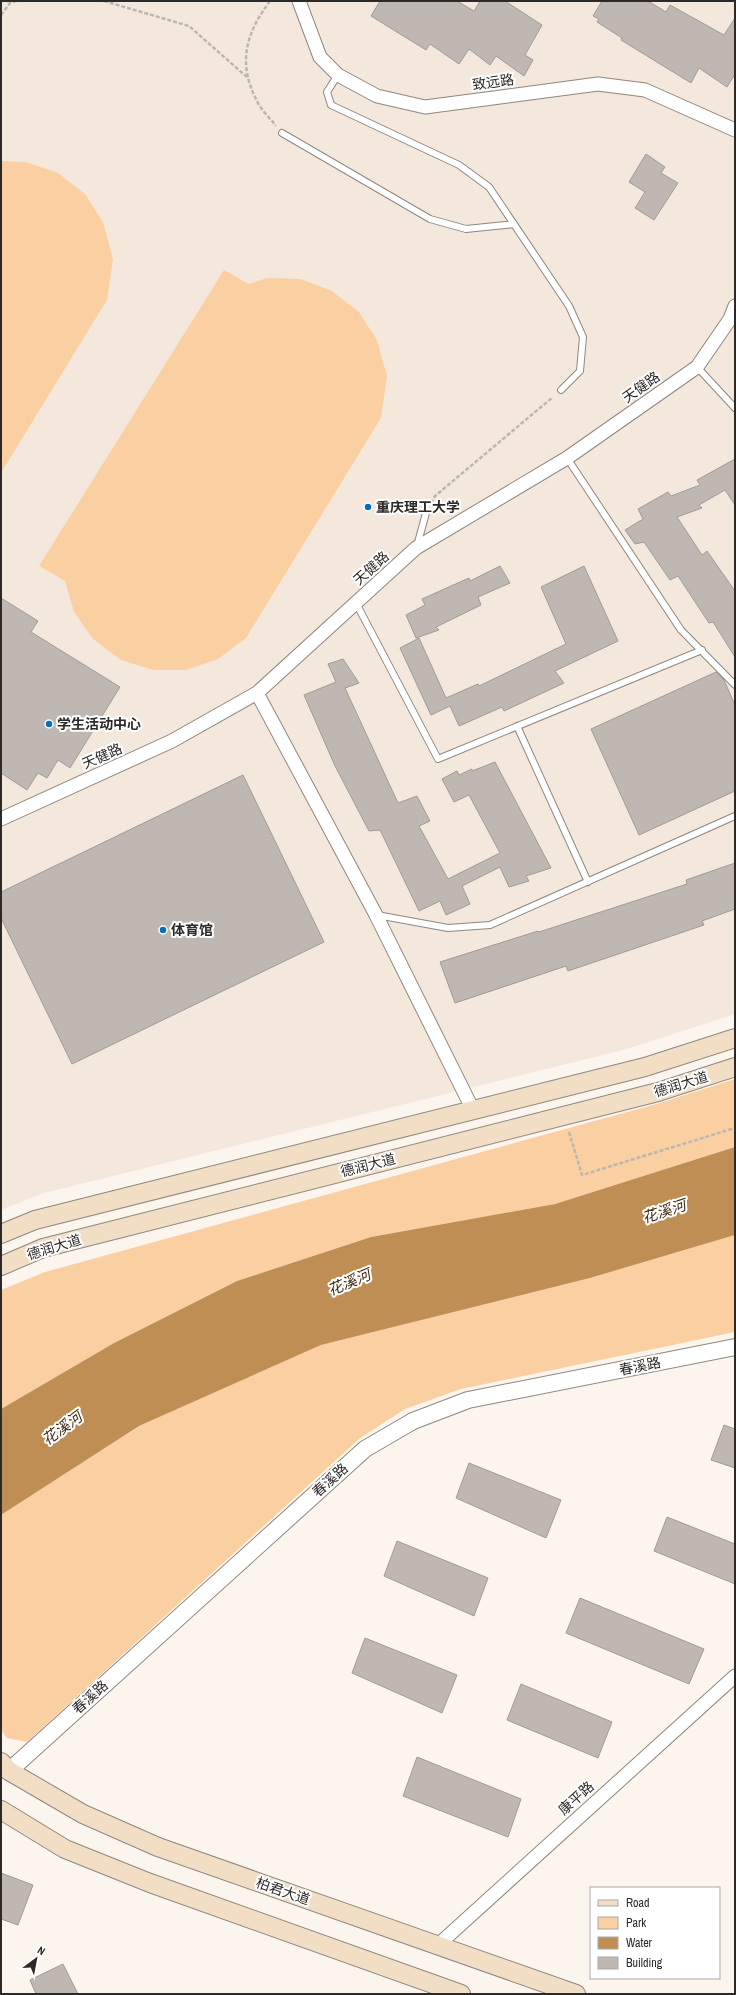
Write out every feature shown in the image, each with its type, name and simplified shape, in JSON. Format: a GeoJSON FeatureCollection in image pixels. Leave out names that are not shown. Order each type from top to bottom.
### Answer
{"type":"FeatureCollection","features":[{"type":"Feature","properties":{"kind":"main road","name":"德润大道"},"geometry":{"type":"LineString","coordinates":[[1,1234],[35,1220],[645,1066],[735,1038]]}},
{"type":"Feature","properties":{"kind":"main road","name":"德润大道"},"geometry":{"type":"LineString","coordinates":[[1,1266],[43,1248],[658,1092],[735,1066]]}},
{"type":"Feature","properties":{"kind":"main road","name":"柏君大道"},"geometry":{"type":"LineString","coordinates":[[5,1767],[83,1814],[158,1847],[576,1994]]}},
{"type":"Feature","properties":{"kind":"main road"},"geometry":{"type":"LineString","coordinates":[[1,1810],[66,1849],[150,1883],[461,1994]]}},
{"type":"Feature","properties":{"kind":"street","name":"致远路"},"geometry":{"type":"LineString","coordinates":[[299,1],[320,57],[338,75],[377,96],[425,107],[598,84],[645,90],[735,130]]}},
{"type":"Feature","properties":{"kind":"street","name":"天健路"},"geometry":{"type":"LineString","coordinates":[[1,819],[172,741],[257,693],[416,548],[568,458],[697,367],[730,319],[735,306]]}},
{"type":"Feature","properties":{"kind":"street"},"geometry":{"type":"LineString","coordinates":[[257,693],[376,915],[473,1110]]}},
{"type":"Feature","properties":{"kind":"street","name":"春溪路"},"geometry":{"type":"LineString","coordinates":[[5,1767],[365,1449],[413,1421],[468,1400],[735,1347]]}},
{"type":"Feature","properties":{"kind":"street","name":"康平路"},"geometry":{"type":"LineString","coordinates":[[438,1945],[735,1676]]}},
{"type":"Feature","properties":{"kind":"lane"},"geometry":{"type":"LineString","coordinates":[[338,75],[327,92],[331,105],[459,165],[489,187],[569,306],[583,337],[580,371],[561,390]]}},
{"type":"Feature","properties":{"kind":"lane"},"geometry":{"type":"LineString","coordinates":[[282,134],[430,219],[466,229],[514,224]]}},
{"type":"Feature","properties":{"kind":"lane"},"geometry":{"type":"LineString","coordinates":[[697,367],[735,408]]}},
{"type":"Feature","properties":{"kind":"lane"},"geometry":{"type":"LineString","coordinates":[[568,458],[681,630],[735,685]]}},
{"type":"Feature","properties":{"kind":"lane"},"geometry":{"type":"LineString","coordinates":[[416,548],[426,513]]}},
{"type":"Feature","properties":{"kind":"lane"},"geometry":{"type":"LineString","coordinates":[[356,603],[438,759],[702,650]]}},
{"type":"Feature","properties":{"kind":"lane"},"geometry":{"type":"LineString","coordinates":[[517,726],[588,882]]}},
{"type":"Feature","properties":{"kind":"lane"},"geometry":{"type":"LineString","coordinates":[[376,915],[448,928],[490,925],[735,816]]}},
{"type":"Feature","properties":{"kind":"path"},"geometry":{"type":"LineString","coordinates":[[1,15],[10,2],[16,1]]}},
{"type":"Feature","properties":{"kind":"path"},"geometry":{"type":"LineString","coordinates":[[104,1],[189,26],[248,78]]}},
{"type":"Feature","properties":{"kind":"path"},"geometry":{"type":"LineString","coordinates":[[270,1],[254,24],[245,54],[248,78],[257,102],[282,134]]}},
{"type":"Feature","properties":{"kind":"path"},"geometry":{"type":"LineString","coordinates":[[426,513],[435,496],[561,390]]}},
{"type":"Feature","properties":{"kind":"path"},"geometry":{"type":"LineString","coordinates":[[568,1128],[582,1176],[735,1128]]}},
{"type":"Feature","properties":{"kind":"shaded area","name":"重庆理工大学"},"geometry":{"type":"Polygon","coordinates":[[[1,1],[735,1],[735,1014],[627,1049],[44,1193],[1,1210],[1,1]]]}},
{"type":"Feature","properties":{"kind":"green space"},"geometry":{"type":"Polygon","coordinates":[[[1,161],[26,162],[58,173],[85,194],[103,222],[113,259],[107,300],[1,473],[1,161]]]}},
{"type":"Feature","properties":{"kind":"green space"},"geometry":{"type":"Polygon","coordinates":[[[224,270],[249,284],[267,278],[301,279],[332,291],[359,312],[377,340],[387,376],[381,418],[246,638],[218,659],[186,670],[153,670],[121,660],[93,639],[74,612],[65,581],[39,566],[224,270]]]}},
{"type":"Feature","properties":{"kind":"green space"},"geometry":{"type":"Polygon","coordinates":[[[735,1079],[735,1147],[555,1204],[371,1237],[237,1281],[114,1343],[1,1409],[1,1290],[45,1272],[660,1103],[735,1079]]]}},
{"type":"Feature","properties":{"kind":"green space"},"geometry":{"type":"Polygon","coordinates":[[[735,1235],[735,1332],[461,1389],[405,1409],[359,1439],[27,1742],[7,1738],[1,1730],[1,1515],[139,1426],[321,1345],[590,1278],[735,1235]]]}},
{"type":"Feature","properties":{"kind":"water","name":"花溪河"},"geometry":{"type":"Polygon","coordinates":[[[735,1147],[735,1235],[590,1278],[321,1345],[139,1426],[1,1515],[1,1409],[114,1343],[237,1281],[371,1237],[555,1204],[735,1147]]]}},
{"type":"Feature","properties":{"kind":"building"},"geometry":{"type":"Polygon","coordinates":[[[380,1],[457,1],[474,11],[480,1],[505,1],[542,25],[525,55],[533,60],[524,76],[496,56],[490,65],[469,49],[459,64],[430,44],[426,50],[371,16],[380,1]]]}},
{"type":"Feature","properties":{"kind":"building"},"geometry":{"type":"Polygon","coordinates":[[[602,1],[648,1],[666,12],[670,5],[724,35],[735,18],[735,74],[727,87],[699,68],[691,83],[621,40],[622,38],[597,22],[599,19],[593,16],[602,1]]]}},
{"type":"Feature","properties":{"kind":"building"},"geometry":{"type":"Polygon","coordinates":[[[646,154],[665,167],[661,173],[678,183],[654,220],[635,208],[645,192],[629,182],[646,154]]]}},
{"type":"Feature","properties":{"kind":"building"},"geometry":{"type":"Polygon","coordinates":[[[735,459],[735,505],[725,490],[699,505],[702,508],[677,517],[702,555],[707,551],[735,591],[735,657],[713,622],[709,623],[678,576],[670,580],[644,542],[635,544],[625,530],[643,519],[638,509],[668,492],[671,496],[700,485],[697,480],[735,459]]]}},
{"type":"Feature","properties":{"kind":"building"},"geometry":{"type":"Polygon","coordinates":[[[500,566],[510,583],[478,597],[481,605],[436,627],[439,630],[416,638],[406,615],[425,605],[422,599],[469,578],[470,581],[500,566]]]}},
{"type":"Feature","properties":{"kind":"building"},"geometry":{"type":"Polygon","coordinates":[[[584,566],[618,641],[555,671],[564,683],[504,711],[502,707],[459,726],[450,706],[431,715],[400,648],[419,638],[446,698],[478,684],[479,686],[566,644],[541,587],[584,566]]]}},
{"type":"Feature","properties":{"kind":"building","name":"学生活动中心"},"geometry":{"type":"Polygon","coordinates":[[[1,598],[38,621],[31,632],[120,687],[70,768],[58,760],[47,778],[38,773],[27,790],[1,773],[1,598]]]}},
{"type":"Feature","properties":{"kind":"building"},"geometry":{"type":"Polygon","coordinates":[[[343,659],[359,683],[345,688],[398,803],[417,796],[430,821],[419,826],[448,879],[500,853],[469,795],[454,802],[442,779],[457,771],[459,775],[472,769],[472,771],[495,762],[551,868],[526,876],[529,881],[509,887],[500,867],[462,886],[470,904],[446,915],[440,901],[419,911],[380,830],[369,831],[335,766],[304,695],[336,682],[328,664],[343,659]]]}},
{"type":"Feature","properties":{"kind":"building"},"geometry":{"type":"Polygon","coordinates":[[[716,672],[724,680],[735,705],[735,791],[639,835],[591,729],[716,672]]]}},
{"type":"Feature","properties":{"kind":"building","name":"体育馆"},"geometry":{"type":"Polygon","coordinates":[[[243,775],[324,942],[72,1064],[1,918],[1,892],[243,775]]]}},
{"type":"Feature","properties":{"kind":"building"},"geometry":{"type":"Polygon","coordinates":[[[735,863],[735,909],[702,921],[704,925],[568,971],[566,966],[455,1003],[440,962],[538,931],[539,932],[687,884],[686,880],[735,863]]]}},
{"type":"Feature","properties":{"kind":"building"},"geometry":{"type":"Polygon","coordinates":[[[724,1425],[735,1429],[735,1468],[711,1460],[724,1425]]]}},
{"type":"Feature","properties":{"kind":"building"},"geometry":{"type":"Polygon","coordinates":[[[469,1463],[561,1500],[546,1538],[456,1498],[469,1463]]]}},
{"type":"Feature","properties":{"kind":"building"},"geometry":{"type":"Polygon","coordinates":[[[667,1517],[735,1544],[735,1584],[654,1551],[667,1517]]]}},
{"type":"Feature","properties":{"kind":"building"},"geometry":{"type":"Polygon","coordinates":[[[397,1541],[488,1578],[474,1616],[384,1576],[397,1541]]]}},
{"type":"Feature","properties":{"kind":"building"},"geometry":{"type":"Polygon","coordinates":[[[580,1598],[704,1649],[689,1684],[566,1633],[580,1598]]]}},
{"type":"Feature","properties":{"kind":"building"},"geometry":{"type":"Polygon","coordinates":[[[365,1638],[457,1675],[442,1713],[352,1673],[365,1638]]]}},
{"type":"Feature","properties":{"kind":"building"},"geometry":{"type":"Polygon","coordinates":[[[521,1684],[612,1722],[598,1758],[507,1720],[521,1684]]]}},
{"type":"Feature","properties":{"kind":"building"},"geometry":{"type":"Polygon","coordinates":[[[417,1757],[521,1799],[508,1837],[403,1796],[417,1757]]]}},
{"type":"Feature","properties":{"kind":"building"},"geometry":{"type":"Polygon","coordinates":[[[1,1873],[33,1885],[18,1925],[1,1919],[1,1873]]]}},
{"type":"Feature","properties":{"kind":"building"},"geometry":{"type":"Polygon","coordinates":[[[63,1964],[78,1994],[36,1994],[30,1980],[63,1964]]]}},
{"type":"Feature","properties":{"kind":"place","name":"重庆理工大学"},"geometry":{"type":"Point","coordinates":[368,507]}},
{"type":"Feature","properties":{"kind":"place","name":"学生活动中心"},"geometry":{"type":"Point","coordinates":[49,724]}},
{"type":"Feature","properties":{"kind":"place","name":"体育馆"},"geometry":{"type":"Point","coordinates":[163,930]}}]}
